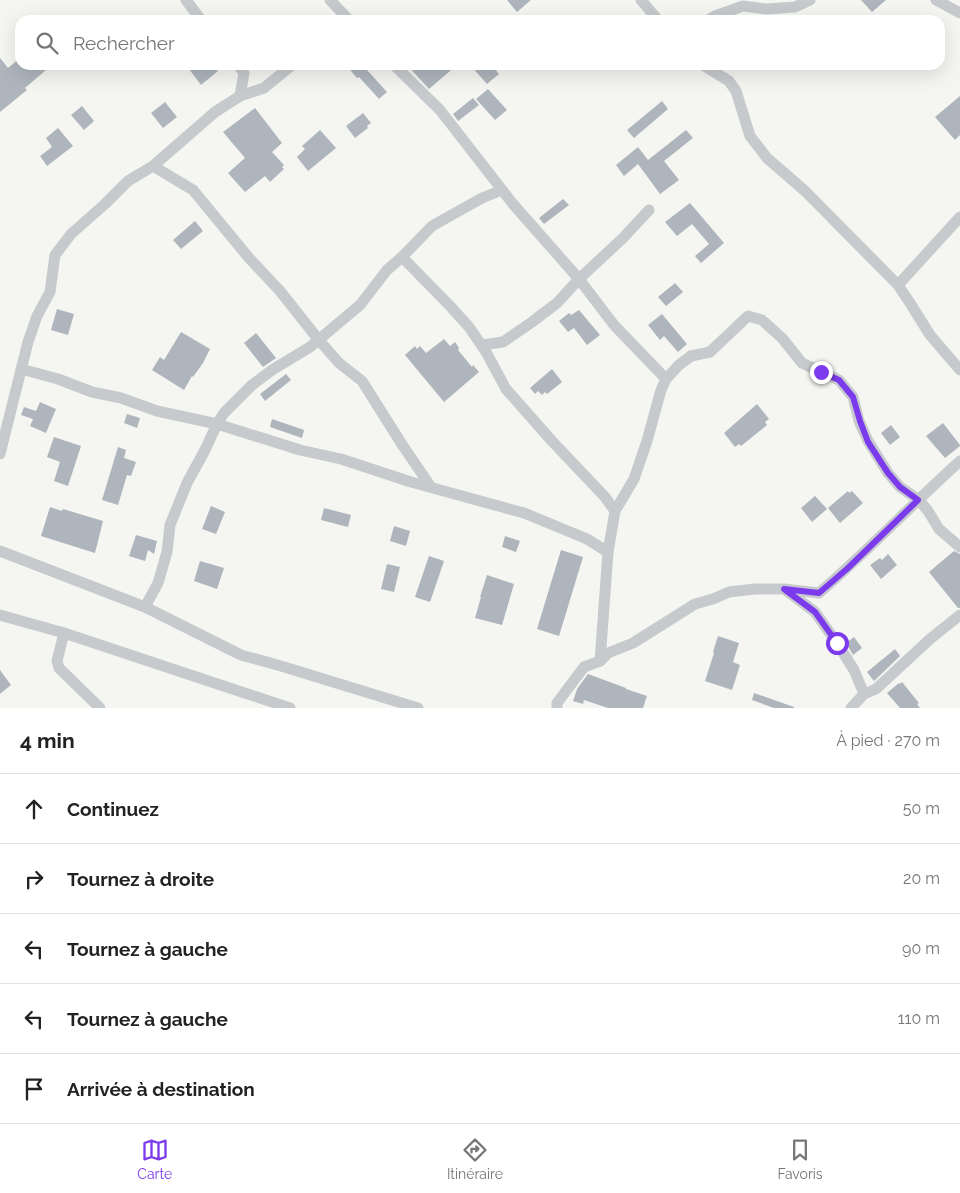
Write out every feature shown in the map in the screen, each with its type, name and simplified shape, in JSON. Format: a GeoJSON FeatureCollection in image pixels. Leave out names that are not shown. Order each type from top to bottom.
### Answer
{"type":"FeatureCollection","features":[{"type":"Feature","properties":{"kind":"street"},"geometry":{"type":"LineString","coordinates":[[186,0],[197,15]]}},
{"type":"Feature","properties":{"kind":"street"},"geometry":{"type":"LineString","coordinates":[[330,0],[340,15]]}},
{"type":"Feature","properties":{"kind":"street"},"geometry":{"type":"LineString","coordinates":[[641,0],[654,15]]}},
{"type":"Feature","properties":{"kind":"street"},"geometry":{"type":"LineString","coordinates":[[718,15],[743,6],[766,9],[794,7],[810,0]]}},
{"type":"Feature","properties":{"kind":"street"},"geometry":{"type":"LineString","coordinates":[[936,0],[960,12]]}},
{"type":"Feature","properties":{"kind":"street"},"geometry":{"type":"LineString","coordinates":[[240,96],[244,73],[242,70]]}},
{"type":"Feature","properties":{"kind":"street"},"geometry":{"type":"LineString","coordinates":[[0,454],[28,342],[37,316],[50,292],[55,255],[71,234],[106,204],[128,181],[153,166],[215,112],[240,96],[264,88],[286,70]]}},
{"type":"Feature","properties":{"kind":"street"},"geometry":{"type":"LineString","coordinates":[[399,70],[440,110],[502,190],[579,279],[614,325],[666,379]]}},
{"type":"Feature","properties":{"kind":"street"},"geometry":{"type":"LineString","coordinates":[[711,70],[729,81],[736,91],[750,136],[768,158],[805,192],[898,285],[930,335],[960,370]]}},
{"type":"Feature","properties":{"kind":"street"},"geometry":{"type":"LineString","coordinates":[[153,166],[193,190],[339,363],[362,381],[431,487]]}},
{"type":"Feature","properties":{"kind":"street"},"geometry":{"type":"LineString","coordinates":[[145,607],[158,583],[167,552],[170,524],[187,483],[224,413],[252,385],[272,370],[310,347],[360,305],[387,270],[432,226],[482,198],[502,190]]}},
{"type":"Feature","properties":{"kind":"street"},"geometry":{"type":"LineString","coordinates":[[482,345],[503,342],[557,302],[649,210]]}},
{"type":"Feature","properties":{"kind":"street"},"geometry":{"type":"LineString","coordinates":[[898,285],[960,217]]}},
{"type":"Feature","properties":{"kind":"street"},"geometry":{"type":"LineString","coordinates":[[402,257],[451,306],[469,327],[482,345],[506,389],[605,497],[615,511]]}},
{"type":"Feature","properties":{"kind":"street"},"geometry":{"type":"LineString","coordinates":[[600,661],[608,552],[615,511],[634,479],[647,440],[660,390],[666,379],[679,365],[691,356],[710,352],[748,316],[762,320],[782,338],[802,364],[839,380],[853,397],[868,442],[888,473],[900,487],[918,500],[928,511],[939,529],[960,547]]}},
{"type":"Feature","properties":{"kind":"street"},"geometry":{"type":"LineString","coordinates":[[21,369],[58,379],[92,392],[121,398],[157,411],[217,424],[300,450],[341,459],[524,513],[587,539],[608,552]]}},
{"type":"Feature","properties":{"kind":"street"},"geometry":{"type":"LineString","coordinates":[[557,708],[557,703],[584,667],[600,661],[608,654],[632,643],[695,604],[729,592],[755,588],[819,593],[848,568],[960,461]]}},
{"type":"Feature","properties":{"kind":"street"},"geometry":{"type":"LineString","coordinates":[[0,551],[145,607],[241,655],[418,708]]}},
{"type":"Feature","properties":{"kind":"street"},"geometry":{"type":"LineString","coordinates":[[784,589],[815,612],[854,670],[864,694]]}},
{"type":"Feature","properties":{"kind":"street"},"geometry":{"type":"LineString","coordinates":[[0,615],[64,633],[290,708]]}},
{"type":"Feature","properties":{"kind":"street"},"geometry":{"type":"LineString","coordinates":[[851,708],[864,694],[876,688],[930,639],[960,615]]}},
{"type":"Feature","properties":{"kind":"street"},"geometry":{"type":"LineString","coordinates":[[64,633],[57,661],[58,668],[100,708]]}},
{"type":"Feature","properties":{"kind":"building"},"geometry":{"type":"Polygon","coordinates":[[[507,0],[531,0],[517,12],[507,0]]]}},
{"type":"Feature","properties":{"kind":"building"},"geometry":{"type":"Polygon","coordinates":[[[861,0],[886,0],[872,12],[861,0]]]}},
{"type":"Feature","properties":{"kind":"building"},"geometry":{"type":"Polygon","coordinates":[[[0,58],[8,68],[15,62],[15,70],[46,70],[25,88],[27,90],[0,112],[0,58]]]}},
{"type":"Feature","properties":{"kind":"building"},"geometry":{"type":"Polygon","coordinates":[[[190,70],[217,70],[218,71],[201,85],[190,70]]]}},
{"type":"Feature","properties":{"kind":"building"},"geometry":{"type":"Polygon","coordinates":[[[350,70],[367,70],[387,92],[379,99],[359,77],[357,78],[350,70]]]}},
{"type":"Feature","properties":{"kind":"building"},"geometry":{"type":"Polygon","coordinates":[[[412,70],[451,70],[429,89],[412,70]]]}},
{"type":"Feature","properties":{"kind":"building"},"geometry":{"type":"Polygon","coordinates":[[[474,70],[496,70],[499,74],[487,84],[474,70]]]}},
{"type":"Feature","properties":{"kind":"building"},"geometry":{"type":"Polygon","coordinates":[[[488,89],[507,110],[495,120],[476,99],[488,89]]]}},
{"type":"Feature","properties":{"kind":"building"},"geometry":{"type":"Polygon","coordinates":[[[960,96],[960,135],[955,140],[935,117],[960,96]]]}},
{"type":"Feature","properties":{"kind":"building"},"geometry":{"type":"Polygon","coordinates":[[[473,98],[479,105],[458,121],[453,114],[473,98]]]}},
{"type":"Feature","properties":{"kind":"building"},"geometry":{"type":"Polygon","coordinates":[[[662,101],[668,109],[634,138],[627,130],[662,101]]]}},
{"type":"Feature","properties":{"kind":"building"},"geometry":{"type":"Polygon","coordinates":[[[165,102],[177,117],[163,128],[151,113],[165,102]]]}},
{"type":"Feature","properties":{"kind":"building"},"geometry":{"type":"Polygon","coordinates":[[[82,106],[94,121],[84,130],[71,115],[82,106]]]}},
{"type":"Feature","properties":{"kind":"building"},"geometry":{"type":"Polygon","coordinates":[[[255,108],[282,143],[272,152],[284,165],[282,167],[284,169],[270,182],[265,176],[245,192],[228,173],[245,158],[223,132],[255,108]]]}},
{"type":"Feature","properties":{"kind":"building"},"geometry":{"type":"Polygon","coordinates":[[[363,113],[371,123],[367,126],[368,128],[355,138],[346,126],[363,113]]]}},
{"type":"Feature","properties":{"kind":"building"},"geometry":{"type":"Polygon","coordinates":[[[58,128],[73,146],[47,166],[40,156],[52,147],[46,138],[58,128]]]}},
{"type":"Feature","properties":{"kind":"building"},"geometry":{"type":"Polygon","coordinates":[[[320,130],[336,148],[308,171],[297,157],[305,149],[302,146],[320,130]]]}},
{"type":"Feature","properties":{"kind":"building"},"geometry":{"type":"Polygon","coordinates":[[[686,130],[693,138],[664,161],[679,180],[660,194],[638,164],[624,176],[616,165],[638,147],[648,160],[686,130]]]}},
{"type":"Feature","properties":{"kind":"building"},"geometry":{"type":"Polygon","coordinates":[[[563,199],[569,205],[544,224],[539,218],[563,199]]]}},
{"type":"Feature","properties":{"kind":"building"},"geometry":{"type":"Polygon","coordinates":[[[690,203],[724,243],[701,263],[695,256],[709,244],[692,224],[677,236],[665,222],[690,203]]]}},
{"type":"Feature","properties":{"kind":"building"},"geometry":{"type":"Polygon","coordinates":[[[195,221],[203,231],[181,249],[173,240],[195,221]]]}},
{"type":"Feature","properties":{"kind":"building"},"geometry":{"type":"Polygon","coordinates":[[[675,283],[683,292],[666,306],[658,297],[675,283]]]}},
{"type":"Feature","properties":{"kind":"building"},"geometry":{"type":"Polygon","coordinates":[[[57,309],[74,314],[68,335],[51,330],[57,309]]]}},
{"type":"Feature","properties":{"kind":"building"},"geometry":{"type":"Polygon","coordinates":[[[579,310],[600,335],[587,345],[574,328],[568,332],[559,321],[569,313],[571,315],[579,310]]]}},
{"type":"Feature","properties":{"kind":"building"},"geometry":{"type":"Polygon","coordinates":[[[662,314],[687,344],[678,352],[664,336],[660,340],[648,325],[662,314]]]}},
{"type":"Feature","properties":{"kind":"building"},"geometry":{"type":"Polygon","coordinates":[[[181,332],[210,349],[203,363],[192,376],[184,390],[152,370],[160,357],[164,360],[181,332]]]}},
{"type":"Feature","properties":{"kind":"building"},"geometry":{"type":"Polygon","coordinates":[[[256,333],[276,358],[263,367],[244,343],[256,333]]]}},
{"type":"Feature","properties":{"kind":"building"},"geometry":{"type":"Polygon","coordinates":[[[444,339],[450,346],[455,342],[459,348],[458,350],[472,367],[473,365],[479,372],[444,402],[405,355],[415,346],[417,349],[420,346],[426,353],[444,339]]]}},
{"type":"Feature","properties":{"kind":"building"},"geometry":{"type":"Polygon","coordinates":[[[552,369],[562,382],[547,394],[545,392],[542,395],[538,391],[535,394],[530,388],[552,369]]]}},
{"type":"Feature","properties":{"kind":"building"},"geometry":{"type":"Polygon","coordinates":[[[286,374],[291,380],[265,401],[260,394],[286,374]]]}},
{"type":"Feature","properties":{"kind":"building"},"geometry":{"type":"Polygon","coordinates":[[[40,402],[56,409],[46,433],[30,426],[33,419],[21,415],[24,407],[36,411],[40,402]]]}},
{"type":"Feature","properties":{"kind":"building"},"geometry":{"type":"Polygon","coordinates":[[[757,404],[769,419],[765,422],[767,425],[741,446],[739,444],[735,447],[724,433],[757,404]]]}},
{"type":"Feature","properties":{"kind":"building"},"geometry":{"type":"Polygon","coordinates":[[[127,414],[140,418],[137,428],[124,423],[127,414]]]}},
{"type":"Feature","properties":{"kind":"building"},"geometry":{"type":"Polygon","coordinates":[[[272,419],[304,430],[302,438],[270,427],[272,419]]]}},
{"type":"Feature","properties":{"kind":"building"},"geometry":{"type":"Polygon","coordinates":[[[943,423],[960,445],[945,458],[926,436],[943,423]]]}},
{"type":"Feature","properties":{"kind":"building"},"geometry":{"type":"Polygon","coordinates":[[[891,425],[900,437],[890,445],[881,433],[891,425]]]}},
{"type":"Feature","properties":{"kind":"building"},"geometry":{"type":"Polygon","coordinates":[[[54,437],[81,446],[68,486],[54,481],[60,462],[47,457],[54,437]]]}},
{"type":"Feature","properties":{"kind":"building"},"geometry":{"type":"Polygon","coordinates":[[[118,447],[126,450],[124,458],[136,462],[131,476],[127,475],[118,505],[102,500],[118,447]]]}},
{"type":"Feature","properties":{"kind":"building"},"geometry":{"type":"Polygon","coordinates":[[[848,491],[849,493],[852,491],[863,503],[840,523],[828,508],[848,491]]]}},
{"type":"Feature","properties":{"kind":"building"},"geometry":{"type":"Polygon","coordinates":[[[815,496],[827,509],[812,522],[801,508],[815,496]]]}},
{"type":"Feature","properties":{"kind":"building"},"geometry":{"type":"Polygon","coordinates":[[[211,506],[225,512],[216,534],[202,529],[211,506]]]}},
{"type":"Feature","properties":{"kind":"building"},"geometry":{"type":"Polygon","coordinates":[[[50,507],[103,521],[95,553],[41,536],[50,507]]]}},
{"type":"Feature","properties":{"kind":"building"},"geometry":{"type":"Polygon","coordinates":[[[324,508],[351,515],[348,527],[321,520],[324,508]]]}},
{"type":"Feature","properties":{"kind":"building"},"geometry":{"type":"Polygon","coordinates":[[[394,526],[410,531],[406,546],[390,541],[394,526]]]}},
{"type":"Feature","properties":{"kind":"building"},"geometry":{"type":"Polygon","coordinates":[[[136,535],[157,541],[154,554],[148,550],[145,561],[129,556],[136,535]]]}},
{"type":"Feature","properties":{"kind":"building"},"geometry":{"type":"Polygon","coordinates":[[[505,536],[520,541],[516,552],[502,547],[505,536]]]}},
{"type":"Feature","properties":{"kind":"building"},"geometry":{"type":"Polygon","coordinates":[[[561,550],[583,557],[559,636],[537,629],[561,550]]]}},
{"type":"Feature","properties":{"kind":"building"},"geometry":{"type":"Polygon","coordinates":[[[954,551],[960,554],[960,608],[958,608],[929,572],[954,551]]]}},
{"type":"Feature","properties":{"kind":"building"},"geometry":{"type":"Polygon","coordinates":[[[888,554],[897,565],[881,579],[870,565],[880,558],[882,560],[888,554]]]}},
{"type":"Feature","properties":{"kind":"building"},"geometry":{"type":"Polygon","coordinates":[[[429,556],[444,561],[430,602],[415,597],[429,556]]]}},
{"type":"Feature","properties":{"kind":"building"},"geometry":{"type":"Polygon","coordinates":[[[200,561],[224,568],[217,589],[194,581],[200,561]]]}},
{"type":"Feature","properties":{"kind":"building"},"geometry":{"type":"Polygon","coordinates":[[[387,564],[400,567],[394,592],[381,589],[387,564]]]}},
{"type":"Feature","properties":{"kind":"building"},"geometry":{"type":"Polygon","coordinates":[[[487,575],[514,584],[502,625],[475,618],[487,575]]]}},
{"type":"Feature","properties":{"kind":"building"},"geometry":{"type":"Polygon","coordinates":[[[718,636],[739,643],[733,662],[740,665],[732,690],[705,681],[718,636]]]}},
{"type":"Feature","properties":{"kind":"building"},"geometry":{"type":"Polygon","coordinates":[[[854,637],[862,648],[853,655],[846,643],[854,637]]]}},
{"type":"Feature","properties":{"kind":"building"},"geometry":{"type":"Polygon","coordinates":[[[895,649],[900,656],[874,681],[867,672],[895,649]]]}},
{"type":"Feature","properties":{"kind":"building"},"geometry":{"type":"Polygon","coordinates":[[[0,670],[11,685],[0,694],[0,670]]]}},
{"type":"Feature","properties":{"kind":"building"},"geometry":{"type":"Polygon","coordinates":[[[588,674],[647,696],[643,708],[608,708],[584,700],[583,704],[573,701],[577,689],[588,674]]]}},
{"type":"Feature","properties":{"kind":"building"},"geometry":{"type":"Polygon","coordinates":[[[902,682],[919,703],[917,704],[920,708],[900,708],[887,693],[902,682]]]}},
{"type":"Feature","properties":{"kind":"building"},"geometry":{"type":"Polygon","coordinates":[[[754,693],[794,708],[774,708],[752,700],[754,693]]]}},
{"type":"Feature","properties":{"kind":"route"},"geometry":{"type":"LineString","coordinates":[[821,372],[839,380],[853,397],[868,442],[888,473],[900,487],[918,500],[848,568],[819,593],[784,589],[815,612],[837,643]]}}]}
